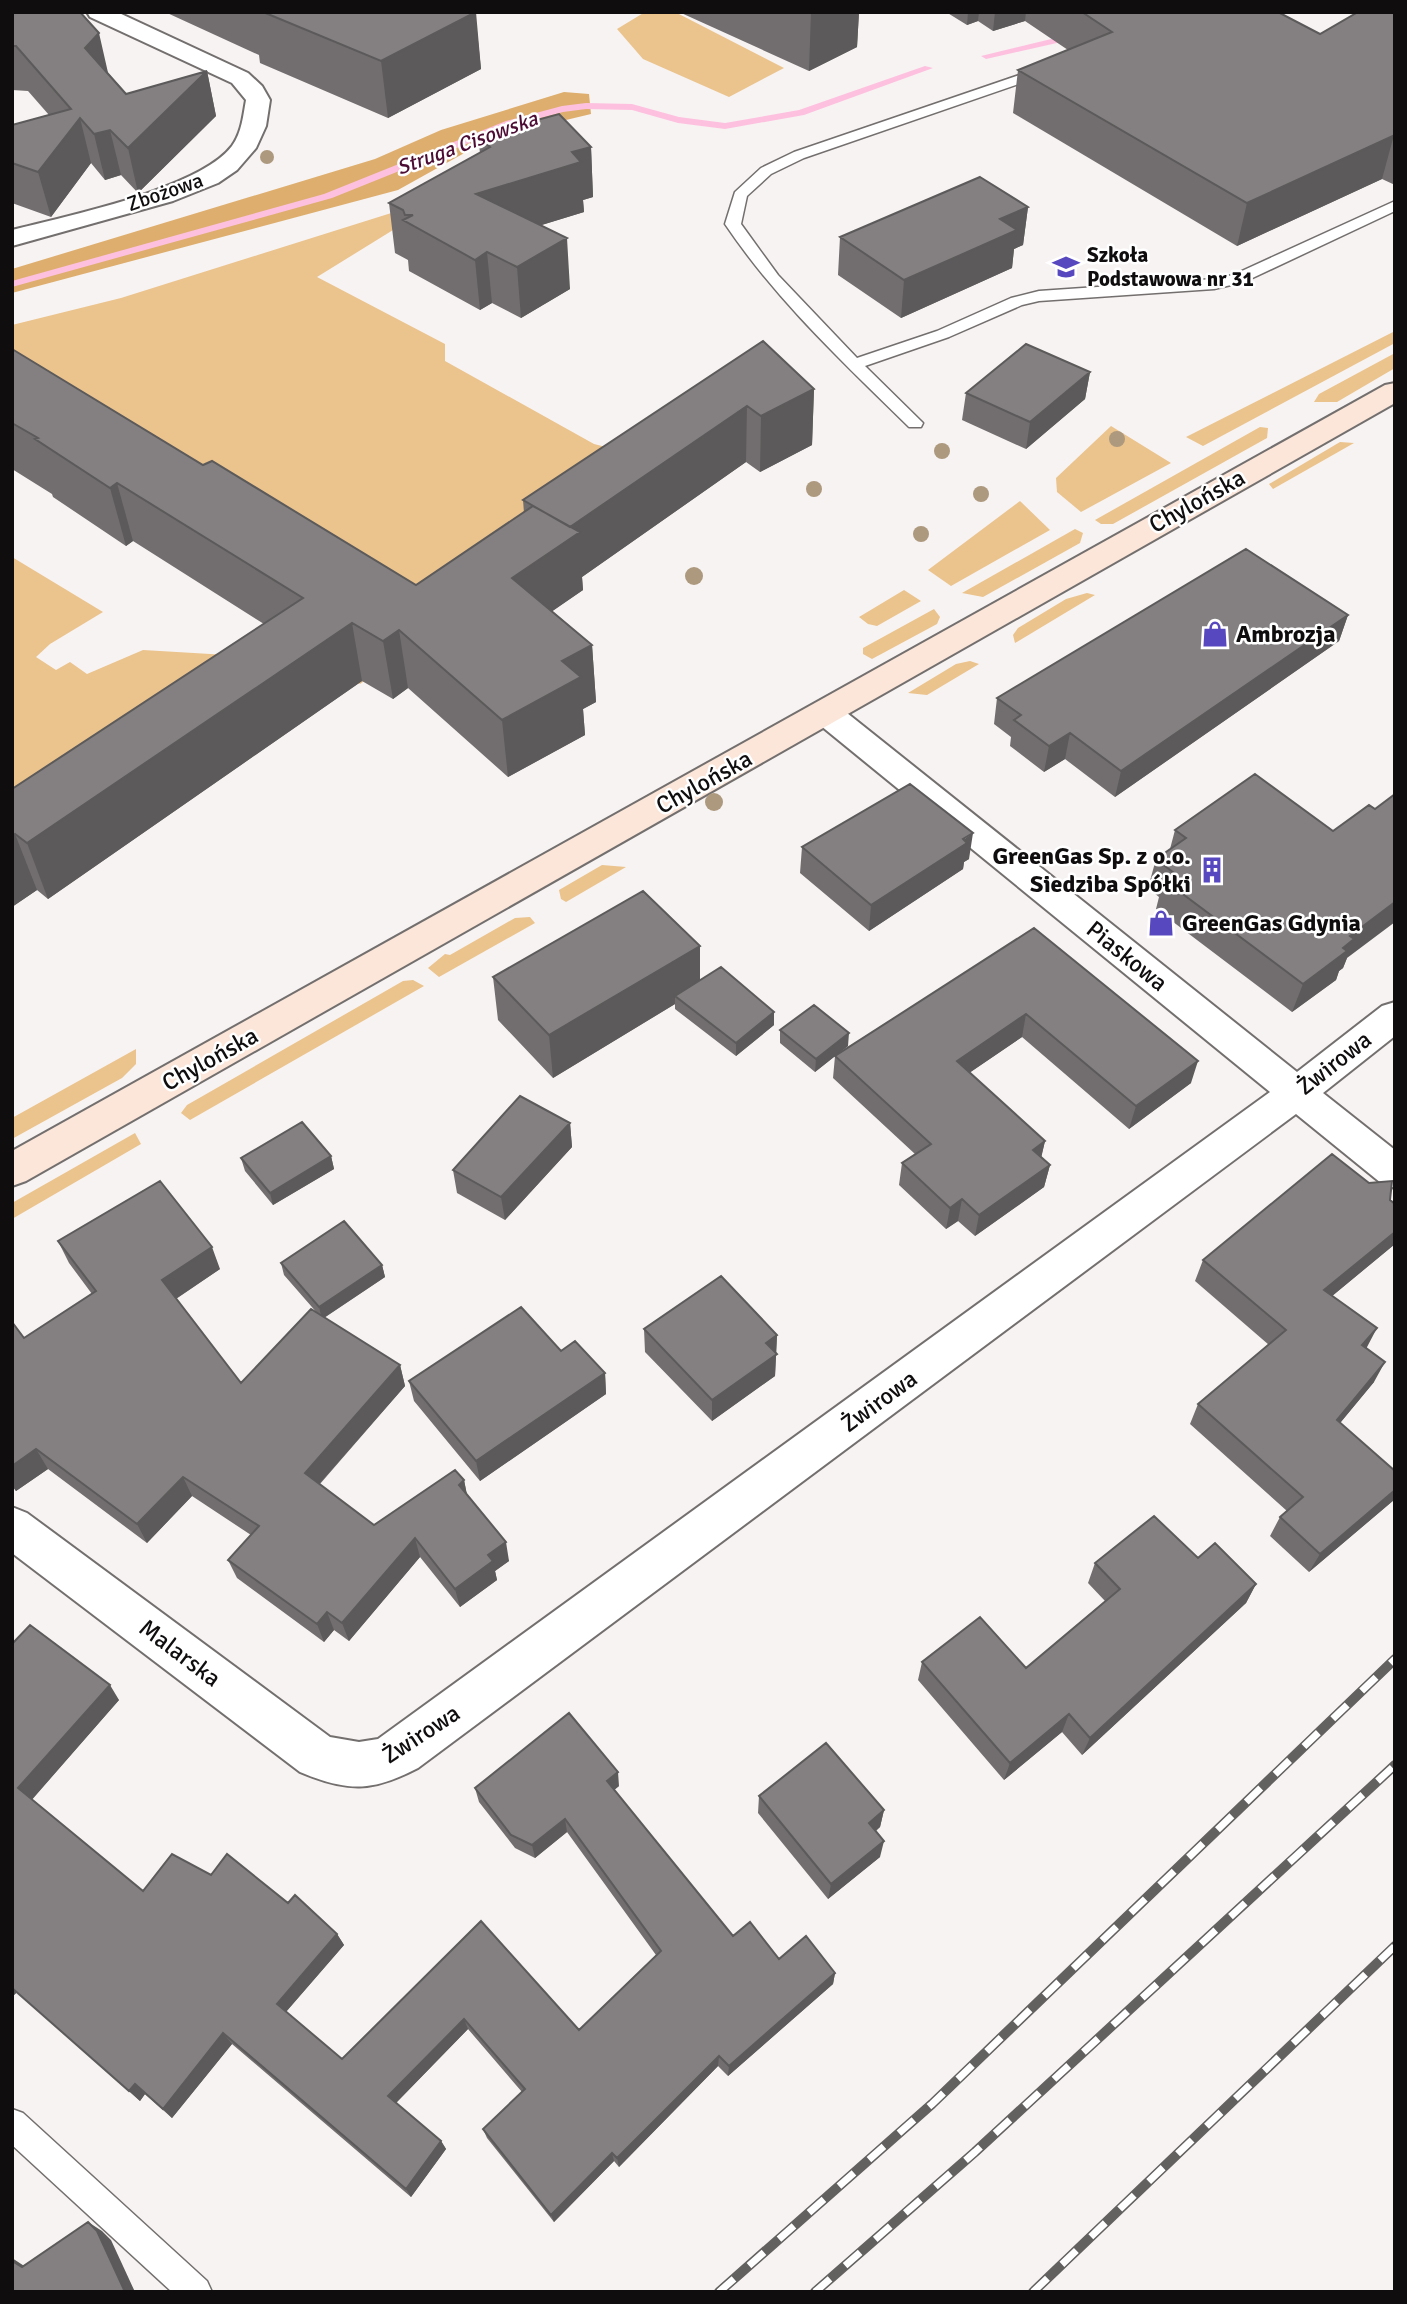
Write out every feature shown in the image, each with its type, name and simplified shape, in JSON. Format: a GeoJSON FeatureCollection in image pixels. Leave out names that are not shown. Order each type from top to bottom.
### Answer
{"type":"FeatureCollection","features":[{"type":"Feature","properties":{"kind":"street","name":"Zbożowa"},"geometry":{"type":"LineString","coordinates":[[12,238],[201,184],[229,164],[252,134],[258,100],[240,78],[98,12]]}},
{"type":"Feature","properties":{"kind":"street","name":"Chylońska"},"geometry":{"type":"LineString","coordinates":[[12,1170],[1395,391]]}},
{"type":"Feature","properties":{"kind":"street","name":"Piaskowa"},"geometry":{"type":"LineString","coordinates":[[826,713],[1395,1172]]}},
{"type":"Feature","properties":{"kind":"street","name":"Żwirowa"},"geometry":{"type":"LineString","coordinates":[[354,1765],[382,1763],[401,1752],[1296,1093],[1395,1016]]}},
{"type":"Feature","properties":{"kind":"street","name":"Malarska"},"geometry":{"type":"LineString","coordinates":[[12,1527],[317,1756],[342,1765],[354,1765]]}},
{"type":"Feature","properties":{"kind":"lane"},"geometry":{"type":"LineString","coordinates":[[915,423],[786,296],[752,255],[733,224],[740,195],[766,171],[799,155],[1031,75]]}},
{"type":"Feature","properties":{"kind":"lane"},"geometry":{"type":"LineString","coordinates":[[855,364],[943,334],[1017,302],[1039,296],[1214,284],[1238,279],[1395,205]]}},
{"type":"Feature","properties":{"kind":"lane"},"geometry":{"type":"LineString","coordinates":[[12,2124],[196,2292]]}},
{"type":"Feature","properties":{"kind":"shaded area"},"geometry":{"type":"Polygon","coordinates":[[[645,12],[675,12],[784,68],[729,97],[643,59],[617,29],[645,12]]]}},
{"type":"Feature","properties":{"kind":"shaded area"},"geometry":{"type":"Polygon","coordinates":[[[564,92],[589,94],[591,114],[541,126],[468,151],[398,190],[12,293],[12,269],[375,159],[441,130],[564,92]]]}},
{"type":"Feature","properties":{"kind":"shaded area"},"geometry":{"type":"Polygon","coordinates":[[[404,209],[406,222],[317,277],[445,344],[445,361],[594,444],[665,462],[537,563],[360,684],[301,646],[12,393],[12,325],[121,298],[404,209]]]}},
{"type":"Feature","properties":{"kind":"shaded area"},"geometry":{"type":"Polygon","coordinates":[[[1395,331],[1395,343],[1203,446],[1186,437],[1395,331]]]}},
{"type":"Feature","properties":{"kind":"shaded area"},"geometry":{"type":"Polygon","coordinates":[[[1395,353],[1395,368],[1337,402],[1314,402],[1319,394],[1395,353]]]}},
{"type":"Feature","properties":{"kind":"shaded area"},"geometry":{"type":"Polygon","coordinates":[[[1111,426],[1171,463],[1081,512],[1057,492],[1056,478],[1111,426]]]}},
{"type":"Feature","properties":{"kind":"shaded area"},"geometry":{"type":"Polygon","coordinates":[[[1260,427],[1268,428],[1267,438],[1113,524],[1101,524],[1095,520],[1260,427]]]}},
{"type":"Feature","properties":{"kind":"shaded area"},"geometry":{"type":"Polygon","coordinates":[[[1340,442],[1354,443],[1273,489],[1269,484],[1340,442]]]}},
{"type":"Feature","properties":{"kind":"shaded area"},"geometry":{"type":"Polygon","coordinates":[[[1020,501],[1050,530],[951,586],[928,570],[1020,501]]]}},
{"type":"Feature","properties":{"kind":"shaded area"},"geometry":{"type":"Polygon","coordinates":[[[1075,529],[1083,533],[1080,543],[983,597],[962,593],[1075,529]]]}},
{"type":"Feature","properties":{"kind":"shaded area"},"geometry":{"type":"Polygon","coordinates":[[[12,557],[103,612],[50,644],[36,657],[56,670],[70,662],[87,674],[143,650],[244,656],[12,857],[12,557]]]}},
{"type":"Feature","properties":{"kind":"shaded area"},"geometry":{"type":"Polygon","coordinates":[[[904,590],[921,601],[877,626],[868,624],[859,617],[904,590]]]}},
{"type":"Feature","properties":{"kind":"shaded area"},"geometry":{"type":"Polygon","coordinates":[[[1087,593],[1095,595],[1015,643],[1013,635],[1018,628],[1066,599],[1087,593]]]}},
{"type":"Feature","properties":{"kind":"shaded area"},"geometry":{"type":"Polygon","coordinates":[[[934,609],[940,617],[937,624],[872,659],[863,654],[863,648],[934,609]]]}},
{"type":"Feature","properties":{"kind":"shaded area"},"geometry":{"type":"Polygon","coordinates":[[[970,661],[979,664],[927,695],[908,693],[956,664],[970,661]]]}},
{"type":"Feature","properties":{"kind":"shaded area"},"geometry":{"type":"Polygon","coordinates":[[[602,865],[626,867],[566,902],[561,899],[559,890],[602,865]]]}},
{"type":"Feature","properties":{"kind":"shaded area"},"geometry":{"type":"Polygon","coordinates":[[[530,917],[535,923],[439,977],[428,968],[445,954],[450,955],[515,918],[530,917]]]}},
{"type":"Feature","properties":{"kind":"shaded area"},"geometry":{"type":"Polygon","coordinates":[[[413,980],[424,986],[190,1120],[181,1113],[187,1105],[403,981],[413,980]]]}},
{"type":"Feature","properties":{"kind":"shaded area"},"geometry":{"type":"Polygon","coordinates":[[[136,1049],[136,1064],[122,1078],[12,1139],[12,1118],[136,1049]]]}},
{"type":"Feature","properties":{"kind":"shaded area"},"geometry":{"type":"Polygon","coordinates":[[[135,1133],[141,1144],[12,1219],[12,1203],[135,1133]]]}},
{"type":"Feature","properties":{"kind":"building"},"geometry":{"type":"Polygon","coordinates":[[[12,12],[80,12],[99,33],[85,48],[126,94],[207,71],[128,148],[110,130],[94,134],[80,118],[38,172],[12,163],[12,125],[71,109],[16,46],[12,46],[12,12]]]}},
{"type":"Feature","properties":{"kind":"building"},"geometry":{"type":"Polygon","coordinates":[[[263,12],[476,12],[381,61],[263,12]]]}},
{"type":"Feature","properties":{"kind":"building"},"geometry":{"type":"Polygon","coordinates":[[[1082,12],[1278,12],[1320,34],[1358,12],[1395,12],[1395,135],[1247,203],[1018,70],[1112,32],[1082,12]]]}},
{"type":"Feature","properties":{"kind":"building"},"geometry":{"type":"Polygon","coordinates":[[[559,114],[591,147],[572,152],[581,162],[476,194],[567,238],[517,267],[487,252],[475,260],[403,220],[413,215],[405,215],[403,210],[389,203],[490,147],[478,136],[559,114]]]}},
{"type":"Feature","properties":{"kind":"building"},"geometry":{"type":"Polygon","coordinates":[[[980,177],[1028,207],[1000,219],[1017,230],[904,280],[840,237],[980,177]]]}},
{"type":"Feature","properties":{"kind":"building"},"geometry":{"type":"Polygon","coordinates":[[[763,341],[814,389],[761,416],[747,406],[570,527],[523,500],[763,341]]]}},
{"type":"Feature","properties":{"kind":"building"},"geometry":{"type":"Polygon","coordinates":[[[1026,344],[1090,372],[1030,422],[966,393],[1026,344]]]}},
{"type":"Feature","properties":{"kind":"building"},"geometry":{"type":"Polygon","coordinates":[[[12,349],[203,465],[212,461],[416,585],[533,506],[580,532],[512,578],[592,645],[562,661],[581,677],[502,720],[399,630],[383,641],[352,623],[27,843],[15,834],[12,836],[12,789],[303,598],[117,483],[110,488],[12,423],[12,349]]]}},
{"type":"Feature","properties":{"kind":"building"},"geometry":{"type":"Polygon","coordinates":[[[1246,549],[1348,615],[1121,771],[1070,733],[1049,746],[1014,720],[1021,715],[997,698],[1246,549]]]}},
{"type":"Feature","properties":{"kind":"building"},"geometry":{"type":"Polygon","coordinates":[[[1255,774],[1333,831],[1369,805],[1375,809],[1395,794],[1395,902],[1350,936],[1354,939],[1343,948],[1347,951],[1303,984],[1164,880],[1174,873],[1156,859],[1186,838],[1175,830],[1255,774]]]}},
{"type":"Feature","properties":{"kind":"building"},"geometry":{"type":"Polygon","coordinates":[[[910,784],[973,833],[963,839],[967,843],[871,905],[802,847],[910,784]]]}},
{"type":"Feature","properties":{"kind":"building"},"geometry":{"type":"Polygon","coordinates":[[[643,891],[700,946],[549,1035],[493,977],[643,891]]]}},
{"type":"Feature","properties":{"kind":"building"},"geometry":{"type":"Polygon","coordinates":[[[1034,928],[1198,1061],[1136,1106],[1026,1014],[957,1061],[1045,1141],[1033,1150],[1050,1165],[979,1215],[962,1199],[950,1208],[902,1163],[931,1144],[835,1056],[1034,928]]]}},
{"type":"Feature","properties":{"kind":"building"},"geometry":{"type":"Polygon","coordinates":[[[721,967],[774,1012],[736,1043],[675,996],[721,967]]]}},
{"type":"Feature","properties":{"kind":"building"},"geometry":{"type":"Polygon","coordinates":[[[814,1005],[849,1033],[816,1059],[780,1030],[814,1005]]]}},
{"type":"Feature","properties":{"kind":"building"},"geometry":{"type":"Polygon","coordinates":[[[520,1096],[570,1123],[501,1197],[453,1170],[520,1096]]]}},
{"type":"Feature","properties":{"kind":"building"},"geometry":{"type":"Polygon","coordinates":[[[302,1122],[331,1156],[270,1193],[241,1158],[302,1122]]]}},
{"type":"Feature","properties":{"kind":"building"},"geometry":{"type":"Polygon","coordinates":[[[1332,1154],[1369,1183],[1392,1181],[1390,1200],[1395,1204],[1395,1232],[1324,1290],[1377,1328],[1362,1345],[1385,1362],[1337,1420],[1395,1471],[1395,1490],[1320,1554],[1280,1517],[1303,1497],[1198,1404],[1286,1330],[1203,1260],[1332,1154]]]}},
{"type":"Feature","properties":{"kind":"building"},"geometry":{"type":"Polygon","coordinates":[[[160,1181],[212,1247],[162,1280],[241,1383],[311,1309],[400,1365],[305,1473],[374,1525],[455,1470],[464,1480],[459,1485],[506,1542],[488,1555],[493,1561],[455,1589],[415,1538],[342,1623],[327,1612],[317,1624],[228,1560],[259,1526],[183,1477],[137,1524],[36,1449],[12,1466],[12,1322],[24,1338],[96,1291],[58,1241],[160,1181]]]}},
{"type":"Feature","properties":{"kind":"building"},"geometry":{"type":"Polygon","coordinates":[[[344,1221],[382,1265],[319,1307],[281,1263],[344,1221]]]}},
{"type":"Feature","properties":{"kind":"building"},"geometry":{"type":"Polygon","coordinates":[[[721,1276],[777,1335],[766,1343],[777,1354],[712,1400],[644,1329],[721,1276]]]}},
{"type":"Feature","properties":{"kind":"building"},"geometry":{"type":"Polygon","coordinates":[[[521,1307],[561,1351],[575,1341],[605,1373],[476,1461],[409,1381],[521,1307]]]}},
{"type":"Feature","properties":{"kind":"building"},"geometry":{"type":"Polygon","coordinates":[[[1154,1516],[1198,1558],[1215,1543],[1256,1584],[1090,1738],[1069,1714],[1010,1763],[922,1662],[980,1617],[1026,1668],[1120,1589],[1095,1563],[1154,1516]]]}},
{"type":"Feature","properties":{"kind":"building"},"geometry":{"type":"Polygon","coordinates":[[[30,1625],[110,1685],[18,1788],[143,1891],[172,1854],[211,1875],[227,1854],[288,1903],[295,1895],[337,1934],[277,2004],[342,2059],[481,1921],[579,2030],[661,1951],[565,1819],[532,1845],[511,1835],[475,1788],[569,1713],[618,1772],[607,1781],[733,1936],[750,1922],[779,1959],[806,1936],[835,1973],[729,2066],[719,2056],[617,2158],[612,2153],[551,2215],[483,2129],[525,2089],[464,2019],[388,2096],[441,2141],[406,2189],[223,2033],[163,2109],[135,2084],[129,2091],[12,1988],[12,1644],[30,1625]]]}},
{"type":"Feature","properties":{"kind":"building"},"geometry":{"type":"Polygon","coordinates":[[[826,1743],[884,1810],[869,1823],[884,1841],[831,1884],[759,1796],[826,1743]]]}},
{"type":"Feature","properties":{"kind":"building"},"geometry":{"type":"Polygon","coordinates":[[[88,2222],[97,2231],[125,2292],[12,2292],[12,2261],[22,2267],[88,2222]]]}},
{"type":"Feature","properties":{"kind":"waterway","name":"Struga Cisowska"},"geometry":{"type":"LineString","coordinates":[[986,56],[1076,36]]}},
{"type":"Feature","properties":{"kind":"waterway","name":"Struga Cisowska"},"geometry":{"type":"LineString","coordinates":[[12,284],[328,196],[510,123],[562,109],[586,106],[632,107],[678,120],[725,126],[801,113],[928,68]]}},
{"type":"Feature","properties":{"kind":"railway"},"geometry":{"type":"LineString","coordinates":[[719,2292],[932,2104],[1395,1659]]}},
{"type":"Feature","properties":{"kind":"railway"},"geometry":{"type":"LineString","coordinates":[[815,2292],[975,2152],[1395,1765]]}},
{"type":"Feature","properties":{"kind":"railway"},"geometry":{"type":"LineString","coordinates":[[1033,2292],[1395,1946]]}},
{"type":"Feature","properties":{"kind":"place","name":"Szkoła Podstawowa nr 31"},"geometry":{"type":"Point","coordinates":[1066,267]}},
{"type":"Feature","properties":{"kind":"place","name":"Ambrozja"},"geometry":{"type":"Point","coordinates":[1215,634]}},
{"type":"Feature","properties":{"kind":"place","name":"GreenGas Sp. z o.o. Siedziba Spółki"},"geometry":{"type":"Point","coordinates":[1212,870]}},
{"type":"Feature","properties":{"kind":"place","name":"GreenGas Gdynia"},"geometry":{"type":"Point","coordinates":[1161,923]}}]}
